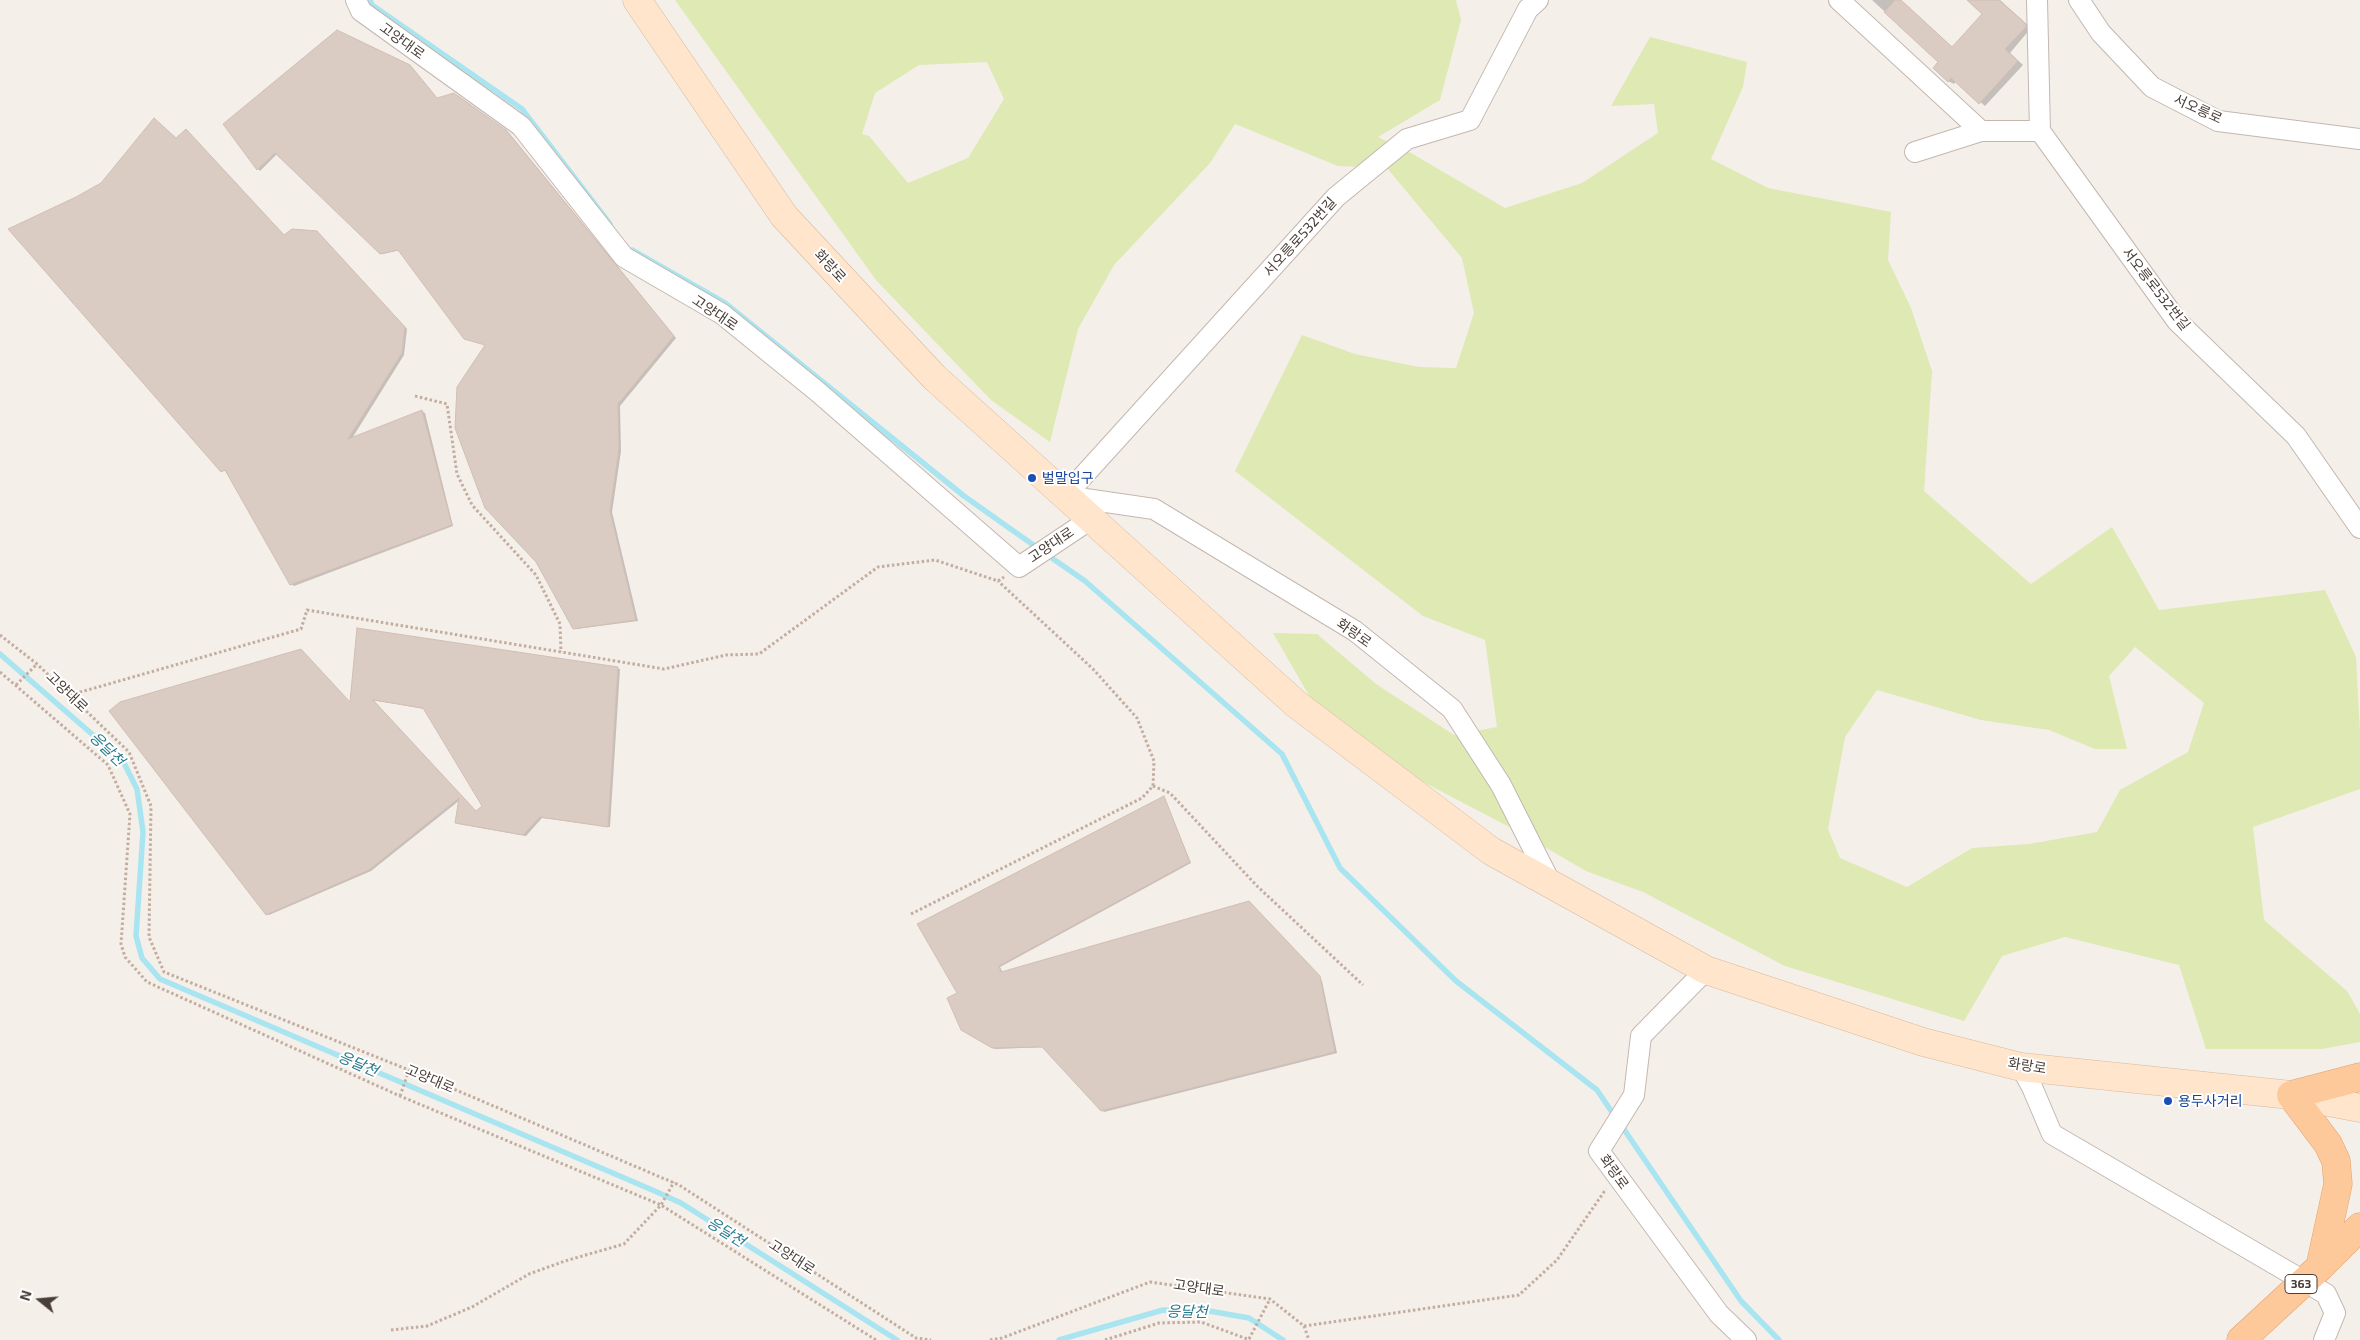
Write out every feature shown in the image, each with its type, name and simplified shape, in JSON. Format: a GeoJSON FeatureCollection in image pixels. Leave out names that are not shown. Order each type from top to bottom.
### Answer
{"type":"FeatureCollection","features":[{"type":"Feature","properties":{"kind":"main road","name":"화랑로"},"geometry":{"type":"LineString","coordinates":[[637,0],[784,216],[934,377],[1296,704],[1491,851],[1706,970],[1923,1042],[2021,1067],[2291,1095],[2360,1108]]}},
{"type":"Feature","properties":{"kind":"main road"},"geometry":{"type":"LineString","coordinates":[[2312,1274],[2338,1184],[2336,1161],[2328,1144],[2291,1095],[2360,1077]]}},
{"type":"Feature","properties":{"kind":"main road","name":"363"},"geometry":{"type":"LineString","coordinates":[[2241,1340],[2360,1227]]}},
{"type":"Feature","properties":{"kind":"main road"},"geometry":{"type":"LineString","coordinates":[[2312,1274],[2360,1254]]}},
{"type":"Feature","properties":{"kind":"street","name":"고양대로"},"geometry":{"type":"LineString","coordinates":[[356,0],[362,11],[521,126],[624,257],[722,314],[818,392],[1019,567],[1091,519]]}},
{"type":"Feature","properties":{"kind":"street","name":"서오릉로532번길"},"geometry":{"type":"LineString","coordinates":[[1066,496],[1336,197],[1407,139],[1470,120],[1528,9],[1538,0]]}},
{"type":"Feature","properties":{"kind":"street"},"geometry":{"type":"LineString","coordinates":[[1839,0],[1981,131]]}},
{"type":"Feature","properties":{"kind":"street"},"geometry":{"type":"LineString","coordinates":[[1916,152],[1981,131],[2040,131],[2037,0]]}},
{"type":"Feature","properties":{"kind":"street","name":"서오릉로"},"geometry":{"type":"LineString","coordinates":[[2079,0],[2101,33],[2152,87],[2218,121],[2360,139]]}},
{"type":"Feature","properties":{"kind":"street","name":"서오릉로532번길"},"geometry":{"type":"LineString","coordinates":[[2040,131],[2177,321],[2296,436],[2360,528]]}},
{"type":"Feature","properties":{"kind":"street","name":"화랑로"},"geometry":{"type":"LineString","coordinates":[[1066,496],[1154,509],[1355,631],[1452,709],[1501,785],[1551,884]]}},
{"type":"Feature","properties":{"kind":"street","name":"화랑로"},"geometry":{"type":"LineString","coordinates":[[1706,970],[1641,1036],[1634,1095],[1599,1151],[1719,1314],[1746,1340]]}},
{"type":"Feature","properties":{"kind":"street"},"geometry":{"type":"LineString","coordinates":[[2021,1067],[2032,1087],[2052,1134],[2312,1274],[2326,1294],[2335,1313],[2324,1340]]}},
{"type":"Feature","properties":{"kind":"path"},"geometry":{"type":"LineString","coordinates":[[416,396],[447,404],[457,474],[472,505],[536,575],[560,624],[561,652]]}},
{"type":"Feature","properties":{"kind":"path"},"geometry":{"type":"LineString","coordinates":[[70,695],[300,629],[308,610],[664,669],[726,655],[759,654],[878,567],[935,560],[998,582],[1092,669],[1137,718],[1154,761],[1153,786],[1142,798],[911,914]]}},
{"type":"Feature","properties":{"kind":"path"},"geometry":{"type":"LineString","coordinates":[[998,582],[1019,567]]}},
{"type":"Feature","properties":{"kind":"path","name":"고양대로"},"geometry":{"type":"LineString","coordinates":[[0,635],[37,664],[129,752],[151,806],[149,937],[164,972],[409,1070],[674,1183],[916,1338],[931,1340]]}},
{"type":"Feature","properties":{"kind":"path"},"geometry":{"type":"LineString","coordinates":[[16,685],[37,664]]}},
{"type":"Feature","properties":{"kind":"path","name":"고양대로"},"geometry":{"type":"LineString","coordinates":[[0,672],[108,765],[130,814],[121,944],[124,957],[147,982],[400,1096],[661,1205],[876,1340]]}},
{"type":"Feature","properties":{"kind":"path"},"geometry":{"type":"LineString","coordinates":[[1153,786],[1170,793],[1257,886],[1362,985]]}},
{"type":"Feature","properties":{"kind":"path"},"geometry":{"type":"LineString","coordinates":[[400,1096],[409,1070]]}},
{"type":"Feature","properties":{"kind":"path"},"geometry":{"type":"LineString","coordinates":[[1304,1326],[1519,1295],[1557,1260],[1616,1174]]}},
{"type":"Feature","properties":{"kind":"path"},"geometry":{"type":"LineString","coordinates":[[391,1330],[427,1326],[472,1307],[529,1274],[565,1260],[624,1244],[661,1205],[674,1183]]}},
{"type":"Feature","properties":{"kind":"path","name":"고양대로"},"geometry":{"type":"LineString","coordinates":[[990,1340],[1002,1338],[1150,1282],[1270,1299]]}},
{"type":"Feature","properties":{"kind":"path"},"geometry":{"type":"LineString","coordinates":[[1105,1340],[1159,1323],[1201,1322],[1250,1340],[1270,1299],[1304,1326],[1309,1340]]}},
{"type":"Feature","properties":{"kind":"green space"},"geometry":{"type":"Polygon","coordinates":[[[675,0],[1456,0],[1461,20],[1440,100],[1378,137],[1411,153],[1505,208],[1582,183],[1658,133],[1654,104],[1611,106],[1650,37],[1747,62],[1743,87],[1711,159],[1768,188],[1891,212],[1888,260],[1911,308],[1932,371],[1924,491],[2031,584],[2112,527],[2159,610],[2325,590],[2356,657],[2360,733],[2360,789],[2253,827],[2264,920],[2347,991],[2360,1014],[2360,1042],[2322,1049],[2206,1049],[2179,965],[2065,937],[2002,956],[1964,1021],[1785,966],[1643,892],[1586,871],[1519,832],[1402,771],[1311,699],[1273,633],[1317,634],[1376,684],[1454,735],[1497,727],[1485,640],[1423,616],[1235,471],[1302,335],[1355,354],[1419,367],[1456,368],[1474,313],[1462,258],[1387,168],[1338,166],[1235,124],[1210,163],[1114,265],[1078,329],[1050,442],[991,400],[876,280],[675,0]],[[987,62],[919,65],[875,93],[862,134],[869,136],[908,183],[968,158],[1004,99],[987,62]],[[2135,647],[2109,676],[2127,749],[2095,749],[2049,730],[1981,720],[1877,690],[1845,737],[1828,829],[1840,858],[1907,887],[1972,848],[2029,844],[2097,832],[2120,790],[2188,752],[2204,703],[2135,647]]]}},
{"type":"Feature","properties":{"kind":"building"},"geometry":{"type":"Polygon","coordinates":[[[1895,0],[1901,0],[1952,47],[1982,14],[1967,0],[1999,0],[2026,24],[2026,27],[2005,49],[2018,61],[1979,104],[1951,78],[1948,82],[1933,68],[1938,62],[1884,12],[1895,0]]]}},
{"type":"Feature","properties":{"kind":"building"},"geometry":{"type":"Polygon","coordinates":[[[337,30],[410,65],[437,98],[454,93],[506,130],[674,336],[618,404],[619,449],[610,511],[636,620],[573,629],[536,562],[485,508],[455,428],[457,387],[485,345],[464,339],[398,250],[380,254],[275,153],[257,170],[223,124],[337,30]]]}},
{"type":"Feature","properties":{"kind":"building"},"geometry":{"type":"Polygon","coordinates":[[[154,118],[176,138],[186,129],[284,235],[292,229],[317,231],[405,327],[402,353],[348,439],[422,410],[452,525],[290,585],[225,470],[221,472],[8,229],[101,183],[154,118]]]}},
{"type":"Feature","properties":{"kind":"building"},"geometry":{"type":"Polygon","coordinates":[[[357,628],[618,667],[608,827],[540,817],[523,835],[455,823],[459,798],[369,870],[266,915],[109,711],[120,702],[301,649],[350,702],[357,628]],[[373,700],[476,811],[482,806],[423,708],[373,700]]]}},
{"type":"Feature","properties":{"kind":"building"},"geometry":{"type":"Polygon","coordinates":[[[1164,796],[1190,862],[999,966],[1001,972],[1249,901],[1320,976],[1335,1052],[1101,1111],[1042,1047],[992,1048],[961,1030],[947,998],[957,993],[917,924],[1164,796]]]}},
{"type":"Feature","properties":{"kind":"waterway"},"geometry":{"type":"LineString","coordinates":[[370,0],[372,5],[522,109],[610,224]]}},
{"type":"Feature","properties":{"kind":"waterway"},"geometry":{"type":"LineString","coordinates":[[632,250],[725,303],[964,496],[1039,549]]}},
{"type":"Feature","properties":{"kind":"waterway"},"geometry":{"type":"LineString","coordinates":[[1046,554],[1085,581],[1282,754],[1340,868],[1456,981],[1597,1090],[1616,1118]]}},
{"type":"Feature","properties":{"kind":"waterway","name":"응달천"},"geometry":{"type":"LineString","coordinates":[[0,654],[123,761],[137,789],[143,832],[136,936],[142,958],[160,979],[681,1203],[897,1340]]}},
{"type":"Feature","properties":{"kind":"waterway"},"geometry":{"type":"LineString","coordinates":[[1621,1125],[1741,1301],[1779,1340]]}},
{"type":"Feature","properties":{"kind":"waterway","name":"응달천"},"geometry":{"type":"LineString","coordinates":[[1059,1340],[1163,1310],[1209,1311],[1249,1318],[1283,1340]]}},
{"type":"Feature","properties":{"kind":"place","name":"벌말입구"},"geometry":{"type":"Point","coordinates":[1032,478]}},
{"type":"Feature","properties":{"kind":"place","name":"용두사거리"},"geometry":{"type":"Point","coordinates":[2168,1101]}}]}
